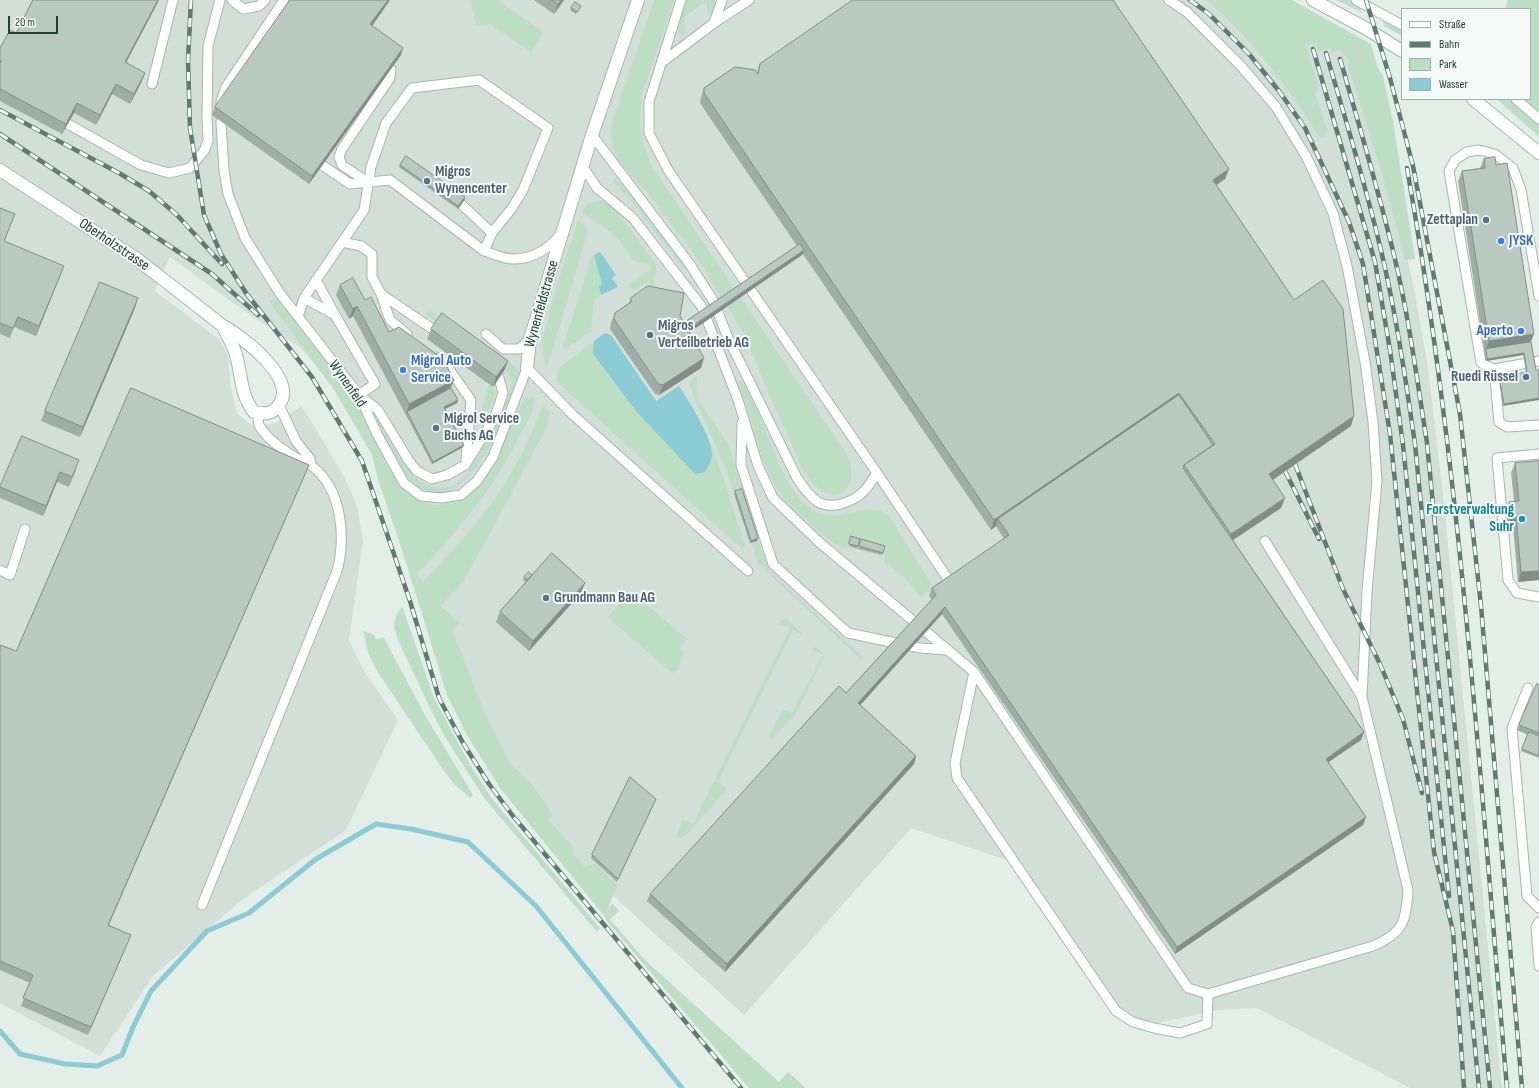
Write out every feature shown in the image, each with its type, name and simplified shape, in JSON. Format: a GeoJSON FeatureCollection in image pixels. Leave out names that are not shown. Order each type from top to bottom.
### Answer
{"type":"FeatureCollection","features":[{"type":"Feature","properties":{"kind":"street","name":"Wynenfeldstrasse"},"geometry":{"type":"LineString","coordinates":[[527,368],[530,339],[565,228],[592,135],[638,0]]}},
{"type":"Feature","properties":{"kind":"street"},"geometry":{"type":"LineString","coordinates":[[1313,0],[1367,29],[1401,50]]}},
{"type":"Feature","properties":{"kind":"street"},"geometry":{"type":"LineString","coordinates":[[1474,100],[1539,153]]}},
{"type":"Feature","properties":{"kind":"street","name":"Oberholzstrasse"},"geometry":{"type":"LineString","coordinates":[[0,170],[136,259],[223,326],[239,334],[262,356],[281,382],[283,394],[279,405]]}},
{"type":"Feature","properties":{"kind":"street","name":"Oberholzstrasse"},"geometry":{"type":"LineString","coordinates":[[223,326],[236,355],[247,403],[254,412],[258,413]]}},
{"type":"Feature","properties":{"kind":"street"},"geometry":{"type":"LineString","coordinates":[[258,413],[264,414],[272,412],[279,405]]}},
{"type":"Feature","properties":{"kind":"lane"},"geometry":{"type":"LineString","coordinates":[[152,84],[173,0]]}},
{"type":"Feature","properties":{"kind":"lane"},"geometry":{"type":"LineString","coordinates":[[68,124],[141,165],[169,173],[190,168],[204,152],[208,141],[206,103],[208,46],[220,0]]}},
{"type":"Feature","properties":{"kind":"lane"},"geometry":{"type":"LineString","coordinates":[[232,0],[243,8],[259,6],[265,0]]}},
{"type":"Feature","properties":{"kind":"lane"},"geometry":{"type":"LineString","coordinates":[[681,0],[649,102],[649,133],[668,170],[877,473],[948,579]]}},
{"type":"Feature","properties":{"kind":"lane"},"geometry":{"type":"LineString","coordinates":[[714,23],[722,0]]}},
{"type":"Feature","properties":{"kind":"lane"},"geometry":{"type":"LineString","coordinates":[[662,64],[714,23],[749,0]]}},
{"type":"Feature","properties":{"kind":"lane"},"geometry":{"type":"LineString","coordinates":[[583,167],[597,188],[633,218],[682,279],[702,307],[743,416],[758,466],[773,498],[819,542],[974,672],[1188,988],[1208,994],[1342,956],[1390,939],[1403,923],[1407,907],[1408,890],[1362,697],[1367,591],[1377,481],[1373,422],[1356,309],[1347,266],[1333,213],[1306,156],[1276,107],[1240,64],[1187,12],[1169,0]]}},
{"type":"Feature","properties":{"kind":"lane"},"geometry":{"type":"LineString","coordinates":[[1356,0],[1401,24]]}},
{"type":"Feature","properties":{"kind":"lane"},"geometry":{"type":"LineString","coordinates":[[222,102],[226,87],[236,71],[287,1]]}},
{"type":"Feature","properties":{"kind":"lane"},"geometry":{"type":"LineString","coordinates":[[369,183],[342,165],[339,157],[342,149],[390,78],[391,69]]}},
{"type":"Feature","properties":{"kind":"lane"},"geometry":{"type":"LineString","coordinates":[[298,317],[304,298],[364,210],[371,167],[386,123],[412,88],[479,80],[548,128],[523,190],[512,208],[492,233],[484,251]]}},
{"type":"Feature","properties":{"kind":"lane"},"geometry":{"type":"LineString","coordinates":[[1517,100],[1539,119]]}},
{"type":"Feature","properties":{"kind":"lane","name":"Wynenfeld"},"geometry":{"type":"LineString","coordinates":[[221,122],[224,171],[228,194],[245,238],[271,280],[359,395],[377,434],[404,482],[421,496],[441,498],[461,495],[477,481],[493,457],[527,368]]}},
{"type":"Feature","properties":{"kind":"lane"},"geometry":{"type":"LineString","coordinates":[[592,135],[646,204],[694,271],[714,302],[728,338],[797,478],[806,492],[819,503],[837,505],[851,501],[863,493],[877,473]]}},
{"type":"Feature","properties":{"kind":"lane"},"geometry":{"type":"LineString","coordinates":[[1539,296],[1521,190],[1513,168],[1495,154],[1479,150],[1467,152],[1455,160],[1449,171],[1481,363],[1494,369],[1539,361]]}},
{"type":"Feature","properties":{"kind":"lane"},"geometry":{"type":"LineString","coordinates":[[322,166],[350,184],[390,180],[484,251],[514,260],[528,257],[552,245],[565,228]]}},
{"type":"Feature","properties":{"kind":"lane"},"geometry":{"type":"LineString","coordinates":[[461,204],[492,233]]}},
{"type":"Feature","properties":{"kind":"lane"},"geometry":{"type":"LineString","coordinates":[[342,242],[361,246],[372,254],[372,277],[381,294],[390,320],[414,340]]}},
{"type":"Feature","properties":{"kind":"lane"},"geometry":{"type":"LineString","coordinates":[[682,279],[694,271]]}},
{"type":"Feature","properties":{"kind":"lane"},"geometry":{"type":"LineString","coordinates":[[316,280],[374,384],[359,395],[378,410],[409,461],[417,471],[432,479],[448,475],[465,465],[495,417],[503,393],[499,378]]}},
{"type":"Feature","properties":{"kind":"lane"},"geometry":{"type":"LineString","coordinates":[[381,294],[434,330]]}},
{"type":"Feature","properties":{"kind":"lane"},"geometry":{"type":"LineString","coordinates":[[304,298],[335,315]]}},
{"type":"Feature","properties":{"kind":"lane"},"geometry":{"type":"LineString","coordinates":[[486,334],[503,349],[519,349],[530,339]]}},
{"type":"Feature","properties":{"kind":"lane"},"geometry":{"type":"LineString","coordinates":[[433,355],[446,365],[471,400],[465,465]]}},
{"type":"Feature","properties":{"kind":"lane"},"geometry":{"type":"LineString","coordinates":[[727,372],[743,366]]}},
{"type":"Feature","properties":{"kind":"lane","name":"Wynenfeldstrasse"},"geometry":{"type":"LineString","coordinates":[[527,368],[573,415],[748,571]]}},
{"type":"Feature","properties":{"kind":"lane"},"geometry":{"type":"LineString","coordinates":[[1494,369],[1499,422],[1507,427],[1539,425]]}},
{"type":"Feature","properties":{"kind":"lane"},"geometry":{"type":"LineString","coordinates":[[279,405],[296,441],[310,459],[311,465]]}},
{"type":"Feature","properties":{"kind":"lane"},"geometry":{"type":"LineString","coordinates":[[202,905],[341,558],[342,526],[336,504],[329,487],[322,475],[311,465],[275,443],[259,426],[258,413]]}},
{"type":"Feature","properties":{"kind":"lane"},"geometry":{"type":"LineString","coordinates":[[743,416],[741,465],[773,564],[848,633],[920,648],[947,650]]}},
{"type":"Feature","properties":{"kind":"lane"},"geometry":{"type":"LineString","coordinates":[[1539,454],[1497,458],[1508,580],[1517,594],[1539,597]]}},
{"type":"Feature","properties":{"kind":"lane"},"geometry":{"type":"LineString","coordinates":[[0,570],[10,575],[25,529]]}},
{"type":"Feature","properties":{"kind":"lane"},"geometry":{"type":"LineString","coordinates":[[1265,541],[1362,697]]}},
{"type":"Feature","properties":{"kind":"lane"},"geometry":{"type":"LineString","coordinates":[[974,672],[955,763],[957,778],[1116,1011],[1133,1022],[1180,1033],[1207,1024],[1208,994]]}},
{"type":"Feature","properties":{"kind":"lane"},"geometry":{"type":"LineString","coordinates":[[1528,688],[1512,728],[1527,896],[1539,908]]}},
{"type":"Feature","properties":{"kind":"lane"},"geometry":{"type":"LineString","coordinates":[[1539,922],[1536,927],[1539,966]]}},
{"type":"Feature","properties":{"kind":"shaded area"},"geometry":{"type":"Polygon","coordinates":[[[0,0],[1287,0],[1345,37],[1384,163],[1412,278],[1428,368],[1443,495],[1502,1088],[1410,1088],[1257,1008],[1218,1010],[1148,1025],[1121,1010],[1016,863],[911,828],[744,1015],[518,809],[427,628],[411,550],[370,447],[335,388],[301,348],[247,313],[170,257],[155,291],[220,340],[228,356],[231,388],[237,413],[254,427],[275,423],[302,406],[345,478],[357,506],[363,541],[349,640],[363,670],[398,720],[346,830],[243,899],[153,976],[100,1056],[0,1003],[0,0]]]}},
{"type":"Feature","properties":{"kind":"green space"},"geometry":{"type":"Polygon","coordinates":[[[470,0],[497,0],[544,32],[531,52],[490,24],[477,26],[470,0]]]}},
{"type":"Feature","properties":{"kind":"green space"},"geometry":{"type":"Polygon","coordinates":[[[654,0],[674,0],[642,95],[640,125],[642,139],[651,165],[736,291],[723,300],[709,279],[705,269],[651,197],[620,162],[613,146],[611,135],[612,123],[654,0]]]}},
{"type":"Feature","properties":{"kind":"green space"},"geometry":{"type":"Polygon","coordinates":[[[687,0],[719,0],[710,14],[708,13],[706,1],[684,17],[685,33],[681,34],[677,29],[687,0]]]}},
{"type":"Feature","properties":{"kind":"green space"},"geometry":{"type":"Polygon","coordinates":[[[1207,0],[1292,0],[1371,44],[1378,68],[1383,76],[1393,121],[1415,259],[1405,260],[1383,177],[1348,65],[1350,61],[1340,50],[1332,53],[1330,48],[1319,51],[1315,43],[1306,46],[1319,88],[1315,92],[1328,132],[1325,136],[1320,138],[1296,101],[1268,64],[1239,31],[1207,0]]]}},
{"type":"Feature","properties":{"kind":"green space"},"geometry":{"type":"Polygon","coordinates":[[[1337,0],[1348,0],[1360,7],[1362,13],[1337,0]]]}},
{"type":"Feature","properties":{"kind":"green space"},"geometry":{"type":"Polygon","coordinates":[[[1507,0],[1539,0],[1539,113],[1524,100],[1531,100],[1531,8],[1506,8],[1507,0]]]}},
{"type":"Feature","properties":{"kind":"green space"},"geometry":{"type":"Polygon","coordinates":[[[1382,18],[1401,28],[1401,35],[1384,26],[1382,18]]]}},
{"type":"Feature","properties":{"kind":"green space"},"geometry":{"type":"Polygon","coordinates":[[[1498,100],[1511,100],[1537,122],[1539,124],[1539,137],[1498,100]]]}},
{"type":"Feature","properties":{"kind":"green space"},"geometry":{"type":"Polygon","coordinates":[[[614,178],[620,182],[639,203],[685,266],[684,269],[631,201],[614,183],[614,178]]]}},
{"type":"Feature","properties":{"kind":"green space"},"geometry":{"type":"Polygon","coordinates":[[[601,200],[613,206],[655,263],[656,268],[653,291],[637,293],[650,284],[648,281],[634,291],[629,284],[652,269],[649,265],[634,261],[613,233],[581,212],[589,203],[601,200]]]}},
{"type":"Feature","properties":{"kind":"green space"},"geometry":{"type":"Polygon","coordinates":[[[578,220],[585,226],[587,235],[547,369],[543,356],[542,341],[556,287],[578,220]]]}},
{"type":"Feature","properties":{"kind":"green space"},"geometry":{"type":"Polygon","coordinates":[[[594,255],[602,284],[600,286],[601,295],[594,300],[591,332],[565,349],[563,346],[592,256],[594,255]]]}},
{"type":"Feature","properties":{"kind":"green space"},"geometry":{"type":"Polygon","coordinates":[[[277,295],[338,374],[362,413],[387,465],[402,487],[410,495],[423,502],[438,505],[453,503],[466,496],[476,487],[492,464],[524,400],[527,397],[535,398],[533,410],[513,450],[489,488],[448,541],[417,574],[423,582],[486,511],[510,476],[543,406],[550,413],[546,428],[461,585],[440,606],[460,623],[452,630],[484,711],[511,765],[531,783],[553,815],[548,820],[574,848],[573,854],[585,867],[595,864],[617,884],[607,912],[612,903],[619,911],[610,919],[643,958],[779,1082],[788,1072],[806,1088],[749,1088],[606,920],[500,788],[467,735],[447,695],[402,550],[376,473],[371,453],[334,390],[273,307],[270,301],[277,295]]]}},
{"type":"Feature","properties":{"kind":"green space"},"geometry":{"type":"Polygon","coordinates":[[[740,297],[848,456],[851,469],[851,480],[847,488],[842,493],[834,495],[826,493],[817,487],[808,477],[796,456],[750,346],[727,306],[740,297]]]}},
{"type":"Feature","properties":{"kind":"green space"},"geometry":{"type":"Polygon","coordinates":[[[428,310],[437,315],[435,318],[437,319],[439,317],[496,359],[501,356],[510,361],[521,374],[507,412],[483,458],[469,477],[452,489],[434,493],[414,484],[409,479],[393,453],[376,418],[393,446],[404,459],[412,475],[427,485],[441,488],[448,487],[454,485],[466,475],[478,456],[507,399],[512,382],[509,374],[425,314],[428,310]]]}},
{"type":"Feature","properties":{"kind":"green space"},"geometry":{"type":"Polygon","coordinates":[[[594,343],[593,354],[636,411],[693,472],[712,454],[712,449],[724,479],[745,546],[742,549],[556,381],[559,368],[594,343]]]}},
{"type":"Feature","properties":{"kind":"green space"},"geometry":{"type":"Polygon","coordinates":[[[697,376],[698,399],[729,445],[742,490],[734,494],[721,459],[688,383],[697,376]]]}},
{"type":"Feature","properties":{"kind":"green space"},"geometry":{"type":"Polygon","coordinates":[[[742,381],[751,396],[787,479],[799,497],[813,509],[829,515],[868,509],[880,510],[889,516],[934,588],[921,597],[903,576],[884,562],[885,548],[850,538],[847,547],[844,548],[834,543],[816,529],[788,503],[782,496],[767,470],[738,382],[742,381]]]}},
{"type":"Feature","properties":{"kind":"green space"},"geometry":{"type":"Polygon","coordinates":[[[489,384],[497,392],[487,413],[482,410],[489,384]]]}},
{"type":"Feature","properties":{"kind":"green space"},"geometry":{"type":"Polygon","coordinates":[[[759,541],[769,571],[863,657],[862,660],[758,564],[752,543],[759,541]]]}},
{"type":"Feature","properties":{"kind":"green space"},"geometry":{"type":"Polygon","coordinates":[[[631,592],[687,639],[680,648],[683,651],[678,670],[673,673],[663,666],[608,617],[631,592]]]}},
{"type":"Feature","properties":{"kind":"green space"},"geometry":{"type":"Polygon","coordinates":[[[402,606],[434,698],[470,765],[493,800],[600,928],[597,932],[485,799],[445,737],[398,640],[394,628],[396,616],[402,606]]]}},
{"type":"Feature","properties":{"kind":"green space"},"geometry":{"type":"Polygon","coordinates":[[[787,619],[804,636],[793,630],[718,782],[728,788],[686,835],[680,838],[677,835],[683,819],[693,824],[790,629],[779,624],[782,620],[787,619]]]}},
{"type":"Feature","properties":{"kind":"green space"},"geometry":{"type":"Polygon","coordinates":[[[363,631],[375,635],[375,639],[384,638],[426,717],[473,795],[470,798],[455,785],[444,771],[377,671],[368,653],[363,631]]]}},
{"type":"Feature","properties":{"kind":"green space"},"geometry":{"type":"Polygon","coordinates":[[[814,647],[818,648],[825,656],[795,715],[772,739],[769,736],[783,710],[792,713],[823,655],[812,650],[814,647]]]}},
{"type":"Feature","properties":{"kind":"water"},"geometry":{"type":"Polygon","coordinates":[[[600,252],[616,275],[612,278],[618,287],[601,295],[599,286],[602,284],[594,255],[600,252]]]}},
{"type":"Feature","properties":{"kind":"water"},"geometry":{"type":"Polygon","coordinates":[[[605,333],[611,335],[656,401],[679,386],[709,439],[712,454],[710,463],[705,472],[696,474],[693,472],[636,411],[593,354],[594,341],[605,333]]]}},
{"type":"Feature","properties":{"kind":"building"},"geometry":{"type":"Polygon","coordinates":[[[33,0],[158,0],[125,62],[145,73],[134,94],[116,84],[100,115],[77,103],[66,124],[0,89],[0,48],[10,30],[16,33],[33,0]]]}},
{"type":"Feature","properties":{"kind":"building"},"geometry":{"type":"Polygon","coordinates":[[[290,0],[388,0],[370,24],[403,48],[312,176],[215,107],[290,0]]]}},
{"type":"Feature","properties":{"kind":"building"},"geometry":{"type":"Polygon","coordinates":[[[552,0],[561,0],[558,4],[552,0]]]}},
{"type":"Feature","properties":{"kind":"building"},"geometry":{"type":"Polygon","coordinates":[[[853,0],[1113,0],[1229,169],[1213,180],[1294,300],[1323,280],[1343,309],[1354,416],[1269,474],[1285,498],[1231,534],[1184,465],[1215,444],[1179,393],[994,520],[704,93],[704,88],[735,67],[755,70],[758,74],[760,64],[853,0]]]}},
{"type":"Feature","properties":{"kind":"building"},"geometry":{"type":"Polygon","coordinates":[[[575,2],[581,6],[577,12],[571,8],[575,2]]]}},
{"type":"Feature","properties":{"kind":"building"},"geometry":{"type":"Polygon","coordinates":[[[406,156],[465,197],[458,206],[400,165],[406,156]]]}},
{"type":"Feature","properties":{"kind":"building"},"geometry":{"type":"Polygon","coordinates":[[[1495,157],[1496,165],[1507,163],[1534,334],[1489,341],[1462,171],[1485,168],[1484,159],[1495,157]]]}},
{"type":"Feature","properties":{"kind":"building"},"geometry":{"type":"Polygon","coordinates":[[[0,208],[15,214],[4,241],[64,266],[39,326],[18,317],[13,328],[0,323],[0,208]]]}},
{"type":"Feature","properties":{"kind":"building"},"geometry":{"type":"Polygon","coordinates":[[[800,244],[804,250],[688,329],[684,323],[800,244]]]}},
{"type":"Feature","properties":{"kind":"building"},"geometry":{"type":"Polygon","coordinates":[[[353,278],[365,300],[371,297],[389,332],[399,327],[443,359],[454,380],[409,404],[357,306],[353,309],[340,285],[353,278]]]}},
{"type":"Feature","properties":{"kind":"building"},"geometry":{"type":"Polygon","coordinates":[[[100,282],[138,298],[83,427],[45,411],[100,282]]]}},
{"type":"Feature","properties":{"kind":"building"},"geometry":{"type":"Polygon","coordinates":[[[648,286],[684,293],[680,316],[704,358],[663,385],[658,384],[614,319],[615,313],[631,302],[631,298],[648,286]]]}},
{"type":"Feature","properties":{"kind":"building"},"geometry":{"type":"Polygon","coordinates":[[[442,313],[508,361],[496,377],[431,329],[442,313]]]}},
{"type":"Feature","properties":{"kind":"building","name":"Ruedi Rüssel"},"geometry":{"type":"Polygon","coordinates":[[[1531,342],[1536,370],[1539,370],[1539,398],[1504,404],[1499,377],[1527,372],[1524,353],[1487,359],[1486,349],[1531,342]]]}},
{"type":"Feature","properties":{"kind":"building"},"geometry":{"type":"Polygon","coordinates":[[[131,388],[309,465],[108,925],[131,935],[91,1027],[23,998],[33,975],[0,961],[0,645],[16,651],[131,388]]]}},
{"type":"Feature","properties":{"kind":"building"},"geometry":{"type":"Polygon","coordinates":[[[451,388],[458,400],[444,407],[464,445],[433,462],[407,412],[451,388]]]}},
{"type":"Feature","properties":{"kind":"building"},"geometry":{"type":"Polygon","coordinates":[[[1179,395],[1213,445],[1184,465],[1183,468],[1364,732],[1326,759],[1366,817],[1177,947],[945,607],[858,703],[916,756],[727,964],[650,894],[839,686],[846,693],[936,595],[932,588],[1009,535],[998,519],[1179,395]]]}},
{"type":"Feature","properties":{"kind":"building"},"geometry":{"type":"Polygon","coordinates":[[[22,436],[79,460],[72,477],[60,472],[46,506],[0,487],[22,436]]]}},
{"type":"Feature","properties":{"kind":"building","name":"Forstverwaltung Suhr"},"geometry":{"type":"Polygon","coordinates":[[[1539,461],[1539,571],[1521,572],[1516,517],[1510,518],[1509,502],[1519,501],[1515,463],[1539,461]]]}},
{"type":"Feature","properties":{"kind":"building"},"geometry":{"type":"Polygon","coordinates":[[[742,489],[758,538],[751,541],[735,491],[742,489]]]}},
{"type":"Feature","properties":{"kind":"building"},"geometry":{"type":"Polygon","coordinates":[[[851,536],[860,539],[858,546],[849,544],[851,536]]]}},
{"type":"Feature","properties":{"kind":"building"},"geometry":{"type":"Polygon","coordinates":[[[861,539],[885,546],[883,553],[859,546],[861,539]]]}},
{"type":"Feature","properties":{"kind":"building"},"geometry":{"type":"Polygon","coordinates":[[[552,553],[585,583],[533,641],[500,612],[552,553]]]}},
{"type":"Feature","properties":{"kind":"building"},"geometry":{"type":"Polygon","coordinates":[[[529,572],[532,575],[528,580],[524,577],[529,572]]]}},
{"type":"Feature","properties":{"kind":"building"},"geometry":{"type":"Polygon","coordinates":[[[1537,684],[1539,684],[1539,733],[1519,725],[1537,684]]]}},
{"type":"Feature","properties":{"kind":"building"},"geometry":{"type":"Polygon","coordinates":[[[1529,732],[1539,736],[1539,756],[1522,749],[1529,732]]]}},
{"type":"Feature","properties":{"kind":"building"},"geometry":{"type":"Polygon","coordinates":[[[630,777],[656,799],[618,879],[592,855],[630,777]]]}},
{"type":"Feature","properties":{"kind":"waterway"},"geometry":{"type":"LineString","coordinates":[[0,1031],[20,1054],[65,1064],[97,1066],[122,1055],[133,1027],[151,991],[207,931],[249,913],[316,859],[376,824],[411,829],[468,842],[536,906],[682,1088]]}},
{"type":"Feature","properties":{"kind":"railway"},"geometry":{"type":"LineString","coordinates":[[191,0],[188,61],[190,128],[204,215],[221,254],[246,293],[312,377],[362,461],[410,601],[439,698],[463,743],[489,784],[513,816],[741,1088]]}},
{"type":"Feature","properties":{"kind":"railway"},"geometry":{"type":"LineString","coordinates":[[1190,0],[1209,14],[1249,54],[1279,91],[1305,128],[1349,222],[1363,264],[1390,434],[1434,852],[1453,931],[1464,1088]]}},
{"type":"Feature","properties":{"kind":"railway"},"geometry":{"type":"LineString","coordinates":[[1366,0],[1390,78],[1413,166],[1460,414],[1481,606],[1522,1088]]}},
{"type":"Feature","properties":{"kind":"railway"},"geometry":{"type":"LineString","coordinates":[[1313,49],[1375,262],[1390,350],[1403,445],[1449,896]]}},
{"type":"Feature","properties":{"kind":"railway"},"geometry":{"type":"LineString","coordinates":[[1326,53],[1377,233],[1397,328],[1412,421],[1479,1088]]}},
{"type":"Feature","properties":{"kind":"railway"},"geometry":{"type":"LineString","coordinates":[[1340,59],[1375,181],[1399,278],[1427,443],[1490,1088]]}},
{"type":"Feature","properties":{"kind":"railway"},"geometry":{"type":"LineString","coordinates":[[0,110],[119,173],[149,191],[177,215],[222,264]]}},
{"type":"Feature","properties":{"kind":"railway"},"geometry":{"type":"LineString","coordinates":[[0,134],[212,274],[258,315]]}},
{"type":"Feature","properties":{"kind":"railway"},"geometry":{"type":"LineString","coordinates":[[1407,168],[1426,282],[1442,397],[1455,512],[1478,742],[1507,1088]]}},
{"type":"Feature","properties":{"kind":"railway"},"geometry":{"type":"LineString","coordinates":[[1295,464],[1343,589],[1380,664],[1403,719],[1422,793]]}},
{"type":"Feature","properties":{"kind":"railway"},"geometry":{"type":"LineString","coordinates":[[1285,471],[1319,539]]}},
{"type":"Feature","properties":{"kind":"place","name":"Migros Wynencenter"},"geometry":{"type":"Point","coordinates":[427,181]}},
{"type":"Feature","properties":{"kind":"place","name":"Zettaplan"},"geometry":{"type":"Point","coordinates":[1486,220]}},
{"type":"Feature","properties":{"kind":"place","name":"JYSK"},"geometry":{"type":"Point","coordinates":[1501,241]}},
{"type":"Feature","properties":{"kind":"place","name":"Aperto"},"geometry":{"type":"Point","coordinates":[1521,331]}},
{"type":"Feature","properties":{"kind":"place","name":"Migros Verteilbetrieb AG"},"geometry":{"type":"Point","coordinates":[650,335]}},
{"type":"Feature","properties":{"kind":"place","name":"Migrol Auto Service"},"geometry":{"type":"Point","coordinates":[403,370]}},
{"type":"Feature","properties":{"kind":"place","name":"Ruedi Rüssel"},"geometry":{"type":"Point","coordinates":[1526,377]}},
{"type":"Feature","properties":{"kind":"place","name":"Migrol Service Buchs AG"},"geometry":{"type":"Point","coordinates":[436,428]}},
{"type":"Feature","properties":{"kind":"place","name":"Forstverwaltung Suhr"},"geometry":{"type":"Point","coordinates":[1522,519]}},
{"type":"Feature","properties":{"kind":"place","name":"Grundmann Bau AG"},"geometry":{"type":"Point","coordinates":[546,598]}}]}
